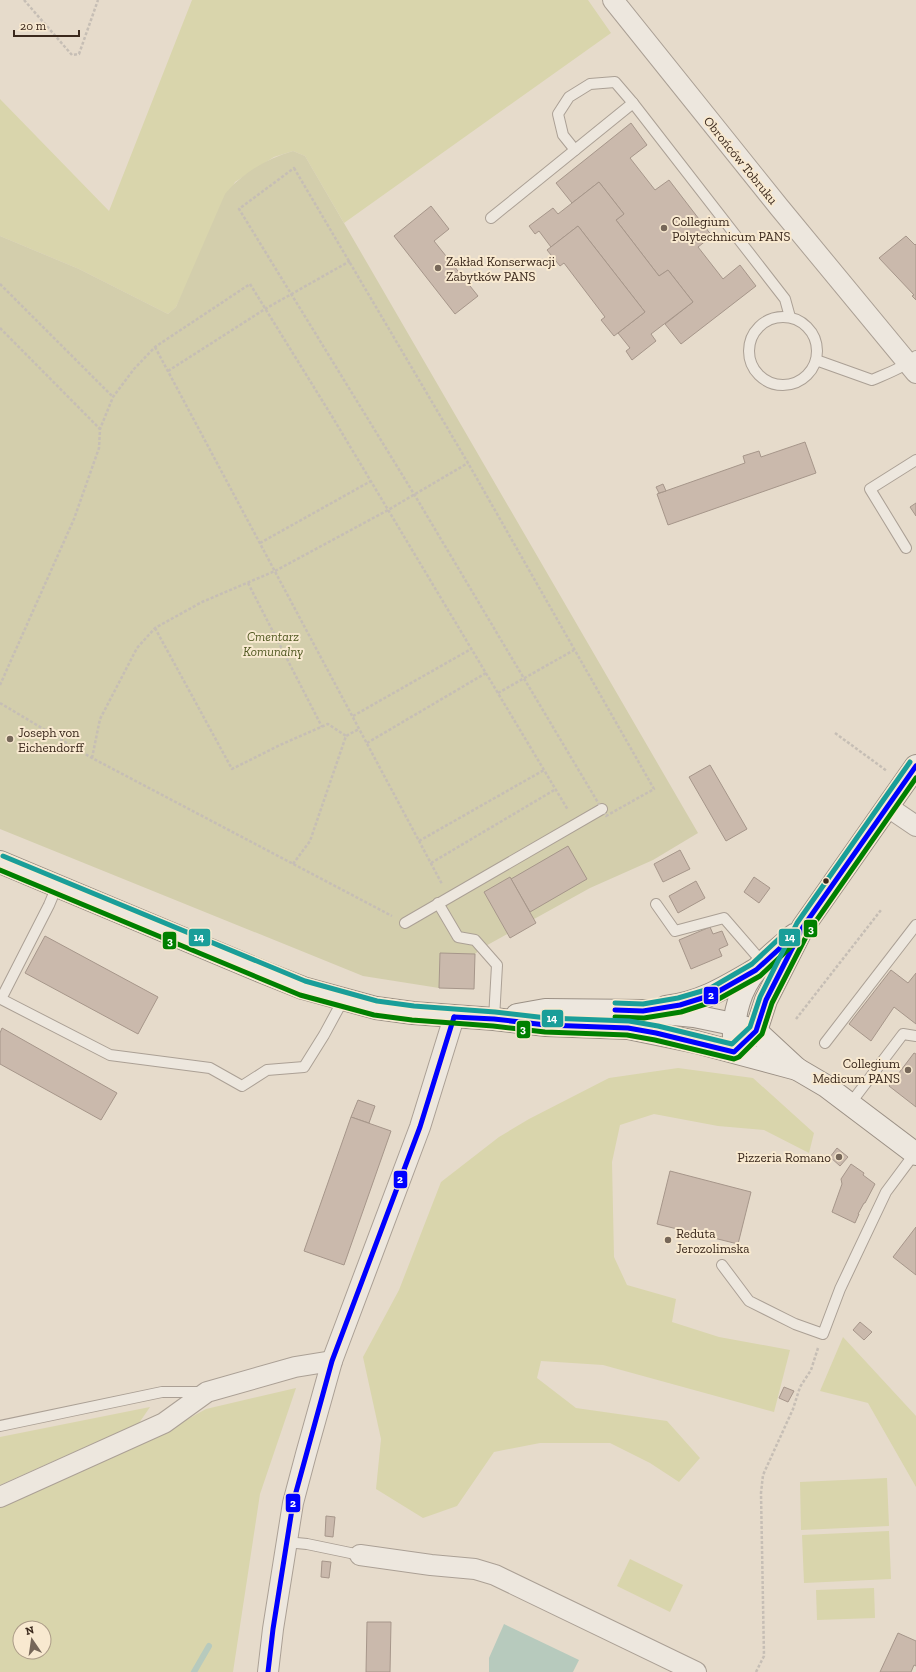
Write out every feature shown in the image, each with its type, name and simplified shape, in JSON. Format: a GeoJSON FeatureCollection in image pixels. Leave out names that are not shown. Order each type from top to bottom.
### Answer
{"type":"FeatureCollection","features":[{"type":"Feature","properties":{"kind":"main road"},"geometry":{"type":"LineString","coordinates":[[734,1052],[756,1031],[766,1000],[803,927],[829,887],[888,807],[916,766]]}},
{"type":"Feature","properties":{"kind":"main road"},"geometry":{"type":"LineString","coordinates":[[0,862],[265,973],[303,988],[343,1000],[376,1008],[454,1017],[494,1019],[546,1026],[628,1028],[734,1052],[797,1069]]}},
{"type":"Feature","properties":{"kind":"main road"},"geometry":{"type":"LineString","coordinates":[[643,1010],[680,1005],[712,995],[760,966],[803,927]]}},
{"type":"Feature","properties":{"kind":"main road"},"geometry":{"type":"LineString","coordinates":[[734,1052],[733,1024],[741,996],[760,966]]}},
{"type":"Feature","properties":{"kind":"main road"},"geometry":{"type":"LineString","coordinates":[[494,1019],[545,1010],[643,1010],[694,1016],[733,1024],[756,1031],[797,1069],[826,1086],[916,1154]]}},
{"type":"Feature","properties":{"kind":"street","name":"Obrońców Tobruku"},"geometry":{"type":"LineString","coordinates":[[613,0],[779,207],[913,364]]}},
{"type":"Feature","properties":{"kind":"street"},"geometry":{"type":"LineString","coordinates":[[888,807],[916,826]]}},
{"type":"Feature","properties":{"kind":"street"},"geometry":{"type":"LineString","coordinates":[[268,1672],[273,1629],[293,1503],[332,1361],[420,1127],[454,1017]]}},
{"type":"Feature","properties":{"kind":"street"},"geometry":{"type":"LineString","coordinates":[[0,1497],[164,1423],[207,1392],[295,1367],[332,1361]]}},
{"type":"Feature","properties":{"kind":"street"},"geometry":{"type":"LineString","coordinates":[[360,1555],[430,1565],[475,1569],[495,1575],[696,1672]]}},
{"type":"Feature","properties":{"kind":"lane"},"geometry":{"type":"LineString","coordinates":[[575,150],[563,135],[558,114],[569,97],[590,84],[615,82],[633,103],[785,299],[790,317]]}},
{"type":"Feature","properties":{"kind":"lane"},"geometry":{"type":"LineString","coordinates":[[491,218],[633,103]]}},
{"type":"Feature","properties":{"kind":"lane"},"geometry":{"type":"LineString","coordinates":[[776,317],[790,317],[801,321],[812,332],[817,345],[816,360],[812,369],[802,380],[790,385],[777,385],[763,380],[756,373],[749,360],[748,346],[754,332],[763,323],[776,317]]}},
{"type":"Feature","properties":{"kind":"lane"},"geometry":{"type":"LineString","coordinates":[[816,360],[872,380],[913,364]]}},
{"type":"Feature","properties":{"kind":"lane"},"geometry":{"type":"LineString","coordinates":[[906,548],[870,489],[916,460]]}},
{"type":"Feature","properties":{"kind":"lane"},"geometry":{"type":"LineString","coordinates":[[405,922],[602,809]]}},
{"type":"Feature","properties":{"kind":"lane"},"geometry":{"type":"LineString","coordinates":[[57,886],[49,905],[1,999],[110,1055],[210,1068],[242,1086],[267,1070],[304,1067],[343,1000]]}},
{"type":"Feature","properties":{"kind":"lane"},"geometry":{"type":"LineString","coordinates":[[438,904],[458,937],[475,940],[497,965],[494,1019]]}},
{"type":"Feature","properties":{"kind":"lane"},"geometry":{"type":"LineString","coordinates":[[656,904],[675,931],[724,918],[760,966]]}},
{"type":"Feature","properties":{"kind":"lane"},"geometry":{"type":"LineString","coordinates":[[825,1043],[916,925]]}},
{"type":"Feature","properties":{"kind":"lane"},"geometry":{"type":"LineString","coordinates":[[850,1104],[903,1034],[916,1036]]}},
{"type":"Feature","properties":{"kind":"lane"},"geometry":{"type":"LineString","coordinates":[[722,1265],[749,1301],[795,1324],[823,1334],[840,1289],[886,1192],[916,1154]]}},
{"type":"Feature","properties":{"kind":"lane"},"geometry":{"type":"LineString","coordinates":[[0,1426],[162,1392],[207,1392]]}},
{"type":"Feature","properties":{"kind":"lane"},"geometry":{"type":"LineString","coordinates":[[286,1542],[307,1544],[360,1555]]}},
{"type":"Feature","properties":{"kind":"path"},"geometry":{"type":"LineString","coordinates":[[24,0],[72,55],[79,54],[98,0]]}},
{"type":"Feature","properties":{"kind":"path"},"geometry":{"type":"LineString","coordinates":[[294,168],[468,463],[654,789],[606,816],[414,494],[290,295],[239,209],[294,168]]}},
{"type":"Feature","properties":{"kind":"path"},"geometry":{"type":"LineString","coordinates":[[168,371],[266,309],[350,261]]}},
{"type":"Feature","properties":{"kind":"path"},"geometry":{"type":"LineString","coordinates":[[0,284],[113,397]]}},
{"type":"Feature","properties":{"kind":"path"},"geometry":{"type":"LineString","coordinates":[[0,685],[74,519],[99,448],[100,429],[113,397],[134,369],[155,347],[250,284],[577,824]]}},
{"type":"Feature","properties":{"kind":"path"},"geometry":{"type":"LineString","coordinates":[[0,328],[100,429]]}},
{"type":"Feature","properties":{"kind":"path"},"geometry":{"type":"LineString","coordinates":[[155,347],[449,897]]}},
{"type":"Feature","properties":{"kind":"path"},"geometry":{"type":"LineString","coordinates":[[92,758],[100,719],[137,648],[155,628],[202,602],[275,571],[388,510],[468,463]]}},
{"type":"Feature","properties":{"kind":"path"},"geometry":{"type":"LineString","coordinates":[[260,543],[370,481]]}},
{"type":"Feature","properties":{"kind":"path"},"geometry":{"type":"LineString","coordinates":[[248,583],[322,727]]}},
{"type":"Feature","properties":{"kind":"path"},"geometry":{"type":"LineString","coordinates":[[155,628],[232,769],[280,745],[328,724],[346,736]]}},
{"type":"Feature","properties":{"kind":"path"},"geometry":{"type":"LineString","coordinates":[[353,716],[472,649]]}},
{"type":"Feature","properties":{"kind":"path"},"geometry":{"type":"LineString","coordinates":[[498,693],[574,650]]}},
{"type":"Feature","properties":{"kind":"path"},"geometry":{"type":"LineString","coordinates":[[367,743],[486,673]]}},
{"type":"Feature","properties":{"kind":"path"},"geometry":{"type":"LineString","coordinates":[[0,703],[92,758],[405,922]]}},
{"type":"Feature","properties":{"kind":"path"},"geometry":{"type":"LineString","coordinates":[[293,864],[310,840],[346,736],[359,729]]}},
{"type":"Feature","properties":{"kind":"path"},"geometry":{"type":"LineString","coordinates":[[835,733],[891,774]]}},
{"type":"Feature","properties":{"kind":"path"},"geometry":{"type":"LineString","coordinates":[[419,841],[544,770]]}},
{"type":"Feature","properties":{"kind":"path"},"geometry":{"type":"LineString","coordinates":[[431,863],[556,789]]}},
{"type":"Feature","properties":{"kind":"path"},"geometry":{"type":"LineString","coordinates":[[796,1019],[881,910]]}},
{"type":"Feature","properties":{"kind":"path"},"geometry":{"type":"LineString","coordinates":[[756,1672],[764,1656],[762,1475],[792,1409],[800,1387],[811,1370],[823,1334]]}},
{"type":"Feature","properties":{"kind":"shaded area"},"geometry":{"type":"Polygon","coordinates":[[[192,0],[588,0],[611,33],[344,223],[305,156],[293,151],[274,157],[235,182],[176,307],[168,314],[79,269],[0,236],[0,99],[109,211],[192,0]]]}},
{"type":"Feature","properties":{"kind":"shaded area"},"geometry":{"type":"Polygon","coordinates":[[[678,1068],[753,1078],[814,1133],[809,1153],[764,1130],[718,1126],[654,1114],[620,1125],[612,1162],[614,1257],[627,1285],[676,1299],[672,1322],[719,1337],[790,1350],[774,1412],[603,1365],[541,1361],[537,1378],[576,1408],[667,1421],[700,1458],[679,1482],[650,1463],[610,1443],[540,1443],[494,1452],[457,1506],[423,1518],[376,1489],[381,1439],[363,1357],[399,1290],[441,1182],[499,1137],[529,1119],[609,1078],[678,1068]]]}},
{"type":"Feature","properties":{"kind":"shaded area"},"geometry":{"type":"Polygon","coordinates":[[[843,1337],[916,1416],[916,1487],[868,1403],[820,1391],[843,1337]]]}},
{"type":"Feature","properties":{"kind":"shaded area"},"geometry":{"type":"Polygon","coordinates":[[[296,1388],[260,1494],[233,1672],[0,1672],[0,1507],[159,1435],[206,1409],[296,1388]]]}},
{"type":"Feature","properties":{"kind":"shaded area"},"geometry":{"type":"Polygon","coordinates":[[[150,1407],[139,1423],[0,1485],[0,1437],[150,1407]]]}},
{"type":"Feature","properties":{"kind":"shaded area"},"geometry":{"type":"Polygon","coordinates":[[[887,1478],[889,1526],[801,1530],[800,1482],[887,1478]]]}},
{"type":"Feature","properties":{"kind":"shaded area"},"geometry":{"type":"Polygon","coordinates":[[[889,1531],[891,1579],[804,1583],[802,1535],[889,1531]]]}},
{"type":"Feature","properties":{"kind":"shaded area"},"geometry":{"type":"Polygon","coordinates":[[[630,1559],[683,1585],[670,1612],[617,1586],[630,1559]]]}},
{"type":"Feature","properties":{"kind":"shaded area"},"geometry":{"type":"Polygon","coordinates":[[[874,1588],[875,1618],[817,1620],[816,1590],[874,1588]]]}},
{"type":"Feature","properties":{"kind":"shaded area"},"geometry":{"type":"Polygon","coordinates":[[[504,1624],[579,1660],[573,1672],[489,1672],[489,1658],[504,1624]]]}},
{"type":"Feature","properties":{"kind":"green space","name":"Cmentarz Komunalny"},"geometry":{"type":"Polygon","coordinates":[[[293,151],[305,156],[698,833],[653,860],[590,888],[482,948],[475,954],[440,953],[439,988],[363,976],[0,829],[0,236],[79,269],[168,314],[176,307],[225,194],[239,179],[256,167],[293,151]]]}},
{"type":"Feature","properties":{"kind":"building","name":"Collegium Polytechnicum PANS"},"geometry":{"type":"Polygon","coordinates":[[[631,123],[647,145],[630,158],[655,190],[669,180],[712,236],[698,247],[723,279],[740,265],[756,286],[681,344],[665,324],[693,302],[668,270],[659,276],[616,220],[624,214],[599,182],[572,203],[556,183],[631,123]]]}},
{"type":"Feature","properties":{"kind":"building"},"geometry":{"type":"Polygon","coordinates":[[[599,182],[624,214],[616,220],[659,276],[668,270],[693,302],[651,334],[656,341],[632,360],[626,351],[630,348],[618,333],[645,312],[578,226],[551,247],[539,231],[535,234],[529,226],[553,208],[558,214],[599,182]]]}},
{"type":"Feature","properties":{"kind":"building","name":"Zakład Konserwacji Zabytków PANS"},"geometry":{"type":"Polygon","coordinates":[[[431,206],[449,229],[434,241],[478,296],[455,314],[394,236],[431,206]]]}},
{"type":"Feature","properties":{"kind":"building"},"geometry":{"type":"Polygon","coordinates":[[[578,226],[645,312],[614,336],[601,320],[605,317],[564,263],[560,266],[547,250],[578,226]]]}},
{"type":"Feature","properties":{"kind":"building"},"geometry":{"type":"Polygon","coordinates":[[[906,236],[915,245],[916,244],[916,300],[912,296],[914,295],[879,258],[906,236]]]}},
{"type":"Feature","properties":{"kind":"building"},"geometry":{"type":"Polygon","coordinates":[[[805,442],[816,473],[668,525],[657,494],[745,463],[743,456],[759,451],[761,457],[805,442]]]}},
{"type":"Feature","properties":{"kind":"building"},"geometry":{"type":"Polygon","coordinates":[[[663,484],[666,491],[659,493],[656,487],[663,484]]]}},
{"type":"Feature","properties":{"kind":"building"},"geometry":{"type":"Polygon","coordinates":[[[916,503],[916,516],[910,507],[916,503]]]}},
{"type":"Feature","properties":{"kind":"building"},"geometry":{"type":"Polygon","coordinates":[[[710,765],[747,829],[726,841],[689,777],[710,765]]]}},
{"type":"Feature","properties":{"kind":"building"},"geometry":{"type":"Polygon","coordinates":[[[568,846],[587,879],[530,912],[511,879],[568,846]]]}},
{"type":"Feature","properties":{"kind":"building"},"geometry":{"type":"Polygon","coordinates":[[[680,850],[690,869],[663,882],[654,864],[680,850]]]}},
{"type":"Feature","properties":{"kind":"building"},"geometry":{"type":"Polygon","coordinates":[[[510,877],[536,923],[510,938],[484,892],[510,877]]]}},
{"type":"Feature","properties":{"kind":"building"},"geometry":{"type":"Polygon","coordinates":[[[754,877],[770,888],[759,903],[744,892],[754,877]]]}},
{"type":"Feature","properties":{"kind":"building"},"geometry":{"type":"Polygon","coordinates":[[[696,881],[705,898],[678,913],[669,896],[696,881]]]}},
{"type":"Feature","properties":{"kind":"building"},"geometry":{"type":"Polygon","coordinates":[[[710,927],[713,934],[722,931],[728,945],[719,949],[722,956],[691,969],[679,940],[710,927]]]}},
{"type":"Feature","properties":{"kind":"building"},"geometry":{"type":"Polygon","coordinates":[[[45,936],[158,997],[138,1034],[25,973],[45,936]]]}},
{"type":"Feature","properties":{"kind":"building"},"geometry":{"type":"Polygon","coordinates":[[[440,953],[475,954],[474,989],[439,988],[440,953]]]}},
{"type":"Feature","properties":{"kind":"building"},"geometry":{"type":"Polygon","coordinates":[[[891,970],[908,983],[916,973],[916,1024],[894,1007],[871,1041],[849,1024],[891,970]]]}},
{"type":"Feature","properties":{"kind":"building"},"geometry":{"type":"Polygon","coordinates":[[[2,1028],[117,1093],[101,1120],[0,1064],[0,1033],[2,1028]]]}},
{"type":"Feature","properties":{"kind":"building","name":"Collegium Medicum PANS"},"geometry":{"type":"Polygon","coordinates":[[[914,1053],[916,1054],[916,1107],[889,1086],[914,1053]]]}},
{"type":"Feature","properties":{"kind":"building"},"geometry":{"type":"Polygon","coordinates":[[[358,1100],[375,1106],[369,1123],[351,1117],[358,1100]]]}},
{"type":"Feature","properties":{"kind":"building"},"geometry":{"type":"Polygon","coordinates":[[[351,1117],[391,1131],[344,1265],[304,1251],[351,1117]]]}},
{"type":"Feature","properties":{"kind":"building","name":"Pizzeria Romano"},"geometry":{"type":"Polygon","coordinates":[[[837,1148],[848,1157],[840,1166],[830,1157],[837,1148]]]}},
{"type":"Feature","properties":{"kind":"building"},"geometry":{"type":"Polygon","coordinates":[[[851,1164],[864,1173],[863,1175],[875,1184],[858,1214],[855,1223],[832,1212],[842,1184],[841,1179],[851,1164]]]}},
{"type":"Feature","properties":{"kind":"building"},"geometry":{"type":"Polygon","coordinates":[[[670,1171],[751,1192],[738,1244],[657,1224],[670,1171]]]}},
{"type":"Feature","properties":{"kind":"building"},"geometry":{"type":"Polygon","coordinates":[[[916,1227],[916,1275],[893,1257],[916,1227]]]}},
{"type":"Feature","properties":{"kind":"building"},"geometry":{"type":"Polygon","coordinates":[[[860,1322],[872,1332],[864,1340],[853,1330],[860,1322]]]}},
{"type":"Feature","properties":{"kind":"building"},"geometry":{"type":"Polygon","coordinates":[[[784,1387],[794,1391],[788,1402],[779,1398],[784,1387]]]}},
{"type":"Feature","properties":{"kind":"building"},"geometry":{"type":"Polygon","coordinates":[[[326,1516],[335,1517],[333,1537],[325,1536],[326,1516]]]}},
{"type":"Feature","properties":{"kind":"building"},"geometry":{"type":"Polygon","coordinates":[[[322,1561],[331,1562],[329,1578],[321,1577],[322,1561]]]}},
{"type":"Feature","properties":{"kind":"building"},"geometry":{"type":"Polygon","coordinates":[[[367,1622],[391,1622],[390,1672],[366,1672],[367,1622]]]}},
{"type":"Feature","properties":{"kind":"building"},"geometry":{"type":"Polygon","coordinates":[[[898,1633],[916,1641],[916,1666],[914,1665],[911,1672],[880,1672],[898,1633]]]}},
{"type":"Feature","properties":{"kind":"waterway"},"geometry":{"type":"LineString","coordinates":[[194,1672],[209,1646]]}},
{"type":"Feature","properties":{"kind":"transit line","name":"14"},"geometry":{"type":"LineString","coordinates":[[3,856],[305,981],[377,1001],[414,1006],[495,1012],[547,1018],[629,1021],[658,1026],[732,1044],[750,1027],[760,997],[797,923],[910,762]]}},
{"type":"Feature","properties":{"kind":"transit line","name":"2"},"geometry":{"type":"LineString","coordinates":[[454,1017],[494,1019],[546,1025],[628,1028],[656,1033],[734,1052],[756,1031],[766,1000],[803,927],[916,766]]}},
{"type":"Feature","properties":{"kind":"transit line","name":"3"},"geometry":{"type":"LineString","coordinates":[[0,870],[300,995],[374,1015],[412,1020],[493,1026],[545,1032],[627,1035],[655,1040],[734,1059],[739,1057],[762,1034],[772,1003],[809,931],[916,778]]}},
{"type":"Feature","properties":{"kind":"transit line","name":"14"},"geometry":{"type":"LineString","coordinates":[[615,1003],[643,1004],[678,998],[709,989],[752,964],[785,933]]}},
{"type":"Feature","properties":{"kind":"transit line","name":"2"},"geometry":{"type":"LineString","coordinates":[[615,1010],[643,1011],[680,1005],[712,995],[756,970],[790,939]]}},
{"type":"Feature","properties":{"kind":"transit line","name":"3"},"geometry":{"type":"LineString","coordinates":[[615,1017],[644,1018],[681,1012],[715,1001],[760,976],[795,943]]}},
{"type":"Feature","properties":{"kind":"transit line","name":"2"},"geometry":{"type":"LineString","coordinates":[[268,1672],[273,1629],[293,1503],[332,1361],[420,1127],[454,1017]]}},
{"type":"Feature","properties":{"kind":"place","name":"Collegium Polytechnicum PANS"},"geometry":{"type":"Point","coordinates":[664,228]}},
{"type":"Feature","properties":{"kind":"place","name":"Zakład Konserwacji Zabytków PANS"},"geometry":{"type":"Point","coordinates":[438,268]}},
{"type":"Feature","properties":{"kind":"place","name":"Joseph von Eichendorff"},"geometry":{"type":"Point","coordinates":[10,739]}},
{"type":"Feature","properties":{"kind":"place","name":"Collegium Medicum PANS"},"geometry":{"type":"Point","coordinates":[908,1070]}},
{"type":"Feature","properties":{"kind":"place","name":"Pizzeria Romano"},"geometry":{"type":"Point","coordinates":[839,1157]}},
{"type":"Feature","properties":{"kind":"place","name":"Reduta Jerozolimska"},"geometry":{"type":"Point","coordinates":[668,1240]}}]}
